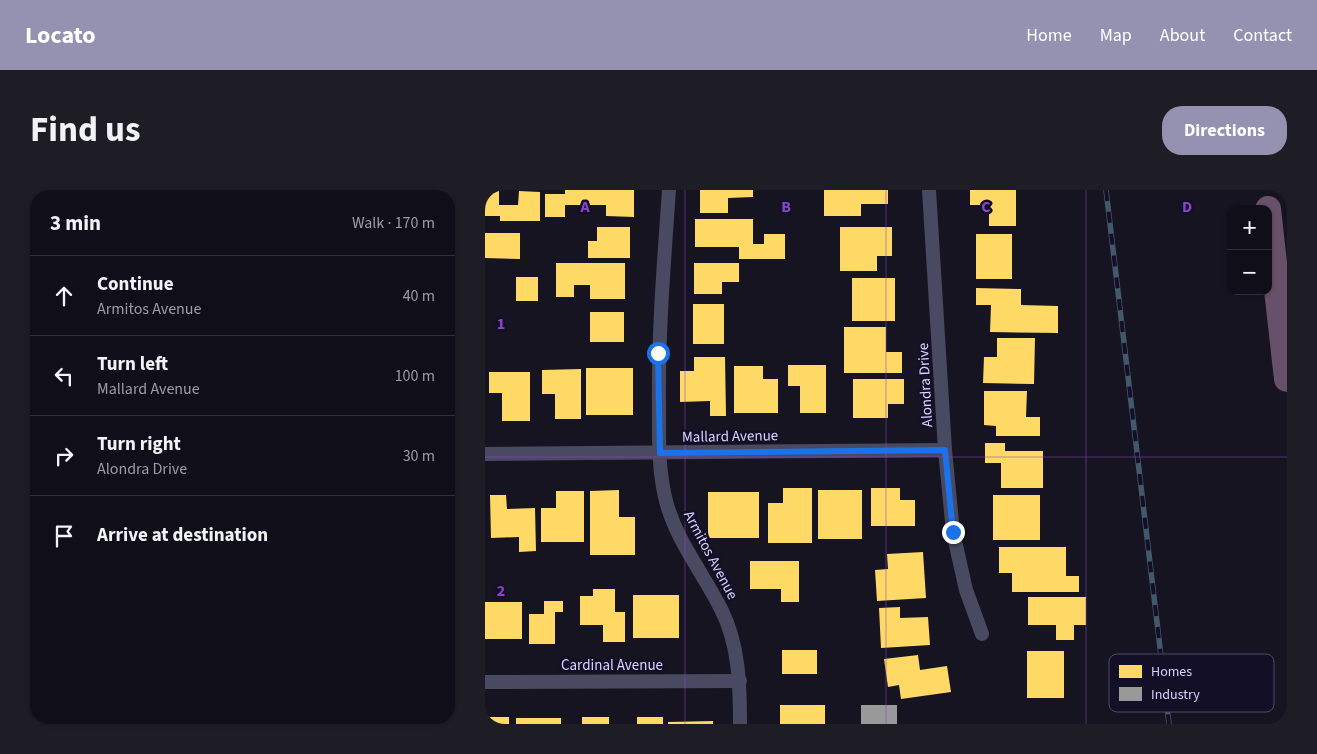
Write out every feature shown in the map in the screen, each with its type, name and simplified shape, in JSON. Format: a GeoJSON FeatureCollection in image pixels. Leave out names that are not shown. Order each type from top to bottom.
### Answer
{"type":"FeatureCollection","features":[{"type":"Feature","properties":{"kind":"highway"},"geometry":{"type":"LineString","coordinates":[[1266,190],[1268,205]]}},
{"type":"Feature","properties":{"kind":"highway"},"geometry":{"type":"LineString","coordinates":[[1272,245],[1287,379]]}},
{"type":"Feature","properties":{"kind":"street","name":"Armitos Avenue"},"geometry":{"type":"LineString","coordinates":[[669,190],[658,353],[662,480],[666,502],[679,534],[722,611],[735,650],[740,681],[740,724]]}},
{"type":"Feature","properties":{"kind":"street","name":"Alondra Drive"},"geometry":{"type":"LineString","coordinates":[[929,190],[945,450],[953,532],[966,590],[982,634]]}},
{"type":"Feature","properties":{"kind":"street","name":"Mallard Avenue"},"geometry":{"type":"LineString","coordinates":[[485,454],[945,450]]}},
{"type":"Feature","properties":{"kind":"street","name":"Cardinal Avenue"},"geometry":{"type":"LineString","coordinates":[[485,682],[740,681]]}},
{"type":"Feature","properties":{"kind":"building: Homes"},"geometry":{"type":"Polygon","coordinates":[[[485,190],[499,190],[499,205],[518,205],[519,191],[540,192],[540,221],[500,221],[500,216],[485,216],[485,190]]]}},
{"type":"Feature","properties":{"kind":"building: Homes"},"geometry":{"type":"Polygon","coordinates":[[[565,190],[634,190],[634,217],[606,216],[606,205],[565,205],[565,217],[545,217],[545,194],[565,194],[565,190]]]}},
{"type":"Feature","properties":{"kind":"building: Homes"},"geometry":{"type":"Polygon","coordinates":[[[700,190],[753,190],[753,197],[728,198],[728,213],[700,213],[700,190]]]}},
{"type":"Feature","properties":{"kind":"building: Homes"},"geometry":{"type":"Polygon","coordinates":[[[824,190],[888,190],[888,204],[861,204],[861,216],[824,216],[824,190]]]}},
{"type":"Feature","properties":{"kind":"building: Homes"},"geometry":{"type":"Polygon","coordinates":[[[970,190],[1016,190],[1016,226],[989,226],[989,205],[970,205],[970,190]]]}},
{"type":"Feature","properties":{"kind":"building: Homes"},"geometry":{"type":"Polygon","coordinates":[[[695,219],[753,219],[753,244],[764,244],[764,234],[785,234],[785,259],[739,259],[739,247],[695,247],[695,219]]]}},
{"type":"Feature","properties":{"kind":"building: Homes"},"geometry":{"type":"Polygon","coordinates":[[[597,227],[630,227],[630,258],[588,258],[588,241],[597,241],[597,227]]]}},
{"type":"Feature","properties":{"kind":"building: Homes"},"geometry":{"type":"Polygon","coordinates":[[[840,227],[892,227],[892,256],[877,256],[877,271],[840,271],[840,227]]]}},
{"type":"Feature","properties":{"kind":"building: Homes"},"geometry":{"type":"Polygon","coordinates":[[[485,233],[520,233],[520,259],[485,258],[485,233]]]}},
{"type":"Feature","properties":{"kind":"building: Homes"},"geometry":{"type":"Polygon","coordinates":[[[976,234],[1012,234],[1012,279],[976,279],[976,234]]]}},
{"type":"Feature","properties":{"kind":"building: Homes"},"geometry":{"type":"Polygon","coordinates":[[[556,263],[625,263],[625,299],[590,299],[590,285],[574,285],[574,297],[556,297],[556,263]]]}},
{"type":"Feature","properties":{"kind":"building: Homes"},"geometry":{"type":"Polygon","coordinates":[[[694,263],[739,263],[739,282],[722,282],[722,294],[694,294],[694,263]]]}},
{"type":"Feature","properties":{"kind":"building: Homes"},"geometry":{"type":"Polygon","coordinates":[[[516,277],[538,277],[538,301],[516,301],[516,277]]]}},
{"type":"Feature","properties":{"kind":"building: Homes"},"geometry":{"type":"Polygon","coordinates":[[[852,278],[895,278],[895,321],[852,321],[852,278]]]}},
{"type":"Feature","properties":{"kind":"building: Homes"},"geometry":{"type":"Polygon","coordinates":[[[976,288],[1021,289],[1021,305],[1058,306],[1058,333],[990,332],[991,305],[976,305],[976,288]]]}},
{"type":"Feature","properties":{"kind":"building: Homes"},"geometry":{"type":"Polygon","coordinates":[[[693,304],[724,304],[724,344],[693,344],[693,304]]]}},
{"type":"Feature","properties":{"kind":"building: Homes"},"geometry":{"type":"Polygon","coordinates":[[[590,312],[624,312],[624,342],[590,342],[590,312]]]}},
{"type":"Feature","properties":{"kind":"building: Homes"},"geometry":{"type":"Polygon","coordinates":[[[844,327],[886,327],[886,352],[902,352],[902,373],[844,373],[844,327]]]}},
{"type":"Feature","properties":{"kind":"building: Homes"},"geometry":{"type":"Polygon","coordinates":[[[997,338],[1035,338],[1034,384],[983,383],[984,357],[997,357],[997,338]]]}},
{"type":"Feature","properties":{"kind":"building: Homes"},"geometry":{"type":"Polygon","coordinates":[[[694,357],[725,357],[726,416],[710,416],[710,401],[680,402],[680,371],[694,371],[694,357]]]}},
{"type":"Feature","properties":{"kind":"building: Homes"},"geometry":{"type":"Polygon","coordinates":[[[788,365],[826,365],[826,413],[800,413],[800,386],[788,386],[788,365]]]}},
{"type":"Feature","properties":{"kind":"building: Homes"},"geometry":{"type":"Polygon","coordinates":[[[734,366],[763,366],[763,379],[778,379],[778,413],[734,413],[734,366]]]}},
{"type":"Feature","properties":{"kind":"building: Homes"},"geometry":{"type":"Polygon","coordinates":[[[586,368],[633,368],[633,415],[586,415],[586,368]]]}},
{"type":"Feature","properties":{"kind":"building: Homes"},"geometry":{"type":"Polygon","coordinates":[[[581,369],[581,419],[555,419],[555,394],[542,394],[542,370],[581,369]]]}},
{"type":"Feature","properties":{"kind":"building: Homes"},"geometry":{"type":"Polygon","coordinates":[[[489,372],[530,372],[530,421],[502,421],[502,393],[489,393],[489,372]]]}},
{"type":"Feature","properties":{"kind":"building: Homes"},"geometry":{"type":"Polygon","coordinates":[[[853,379],[904,379],[904,404],[888,404],[888,418],[853,418],[853,379]]]}},
{"type":"Feature","properties":{"kind":"building: Homes"},"geometry":{"type":"Polygon","coordinates":[[[984,391],[1027,391],[1026,417],[1040,417],[1040,436],[996,436],[996,426],[984,425],[984,391]]]}},
{"type":"Feature","properties":{"kind":"building: Homes"},"geometry":{"type":"Polygon","coordinates":[[[985,443],[1005,443],[1005,451],[1043,451],[1043,488],[1001,488],[1001,463],[985,463],[985,443]]]}},
{"type":"Feature","properties":{"kind":"building: Homes"},"geometry":{"type":"Polygon","coordinates":[[[783,488],[812,488],[812,543],[768,543],[768,503],[783,503],[783,488]]]}},
{"type":"Feature","properties":{"kind":"building: Homes"},"geometry":{"type":"Polygon","coordinates":[[[871,488],[900,488],[900,500],[915,500],[915,526],[871,526],[871,488]]]}},
{"type":"Feature","properties":{"kind":"building: Homes"},"geometry":{"type":"Polygon","coordinates":[[[619,490],[619,517],[635,517],[635,555],[590,555],[590,491],[619,490]]]}},
{"type":"Feature","properties":{"kind":"building: Homes"},"geometry":{"type":"Polygon","coordinates":[[[818,490],[862,490],[862,539],[818,539],[818,490]]]}},
{"type":"Feature","properties":{"kind":"building: Homes"},"geometry":{"type":"Polygon","coordinates":[[[556,491],[584,491],[584,542],[541,542],[541,508],[556,508],[556,491]]]}},
{"type":"Feature","properties":{"kind":"building: Homes"},"geometry":{"type":"Polygon","coordinates":[[[708,492],[759,492],[759,538],[708,538],[708,492]]]}},
{"type":"Feature","properties":{"kind":"building: Homes"},"geometry":{"type":"Polygon","coordinates":[[[490,495],[506,495],[507,509],[535,508],[536,551],[519,552],[519,537],[491,538],[490,495]]]}},
{"type":"Feature","properties":{"kind":"building: Homes"},"geometry":{"type":"Polygon","coordinates":[[[993,495],[1040,495],[1040,540],[993,540],[993,495]]]}},
{"type":"Feature","properties":{"kind":"building: Homes"},"geometry":{"type":"Polygon","coordinates":[[[999,547],[1066,547],[1066,576],[1079,576],[1079,592],[1012,592],[1012,573],[999,573],[999,547]]]}},
{"type":"Feature","properties":{"kind":"building: Homes"},"geometry":{"type":"Polygon","coordinates":[[[923,552],[926,598],[877,601],[875,570],[888,569],[887,554],[923,552]]]}},
{"type":"Feature","properties":{"kind":"building: Homes"},"geometry":{"type":"Polygon","coordinates":[[[750,561],[799,561],[799,602],[781,602],[781,589],[750,589],[750,561]]]}},
{"type":"Feature","properties":{"kind":"building: Homes"},"geometry":{"type":"Polygon","coordinates":[[[593,589],[615,589],[615,612],[625,612],[625,642],[603,642],[603,625],[580,625],[580,596],[593,596],[593,589]]]}},
{"type":"Feature","properties":{"kind":"building: Homes"},"geometry":{"type":"Polygon","coordinates":[[[633,595],[679,595],[679,638],[633,638],[633,595]]]}},
{"type":"Feature","properties":{"kind":"building: Homes"},"geometry":{"type":"Polygon","coordinates":[[[1028,597],[1086,597],[1086,625],[1074,625],[1074,640],[1056,640],[1056,625],[1028,625],[1028,597]]]}},
{"type":"Feature","properties":{"kind":"building: Homes"},"geometry":{"type":"Polygon","coordinates":[[[544,601],[563,601],[563,612],[555,612],[555,644],[529,644],[529,614],[544,614],[544,601]]]}},
{"type":"Feature","properties":{"kind":"building: Homes"},"geometry":{"type":"Polygon","coordinates":[[[485,602],[522,602],[522,639],[485,639],[485,602]]]}},
{"type":"Feature","properties":{"kind":"building: Homes"},"geometry":{"type":"Polygon","coordinates":[[[900,607],[900,618],[928,617],[930,645],[881,648],[879,608],[900,607]]]}},
{"type":"Feature","properties":{"kind":"building: Homes"},"geometry":{"type":"Polygon","coordinates":[[[782,650],[817,650],[817,674],[782,674],[782,650]]]}},
{"type":"Feature","properties":{"kind":"building: Homes"},"geometry":{"type":"Polygon","coordinates":[[[1027,651],[1064,651],[1064,698],[1027,698],[1027,651]]]}},
{"type":"Feature","properties":{"kind":"building: Homes"},"geometry":{"type":"Polygon","coordinates":[[[918,655],[920,670],[947,666],[951,692],[901,699],[899,685],[888,687],[884,659],[918,655]]]}},
{"type":"Feature","properties":{"kind":"building: Homes"},"geometry":{"type":"Polygon","coordinates":[[[780,705],[825,705],[825,724],[780,724],[780,705]]]}},
{"type":"Feature","properties":{"kind":"building: Homes"},"geometry":{"type":"Polygon","coordinates":[[[485,717],[509,717],[509,724],[485,724],[485,717]]]}},
{"type":"Feature","properties":{"kind":"building: Homes"},"geometry":{"type":"Polygon","coordinates":[[[582,717],[609,717],[609,724],[582,724],[582,717]]]}},
{"type":"Feature","properties":{"kind":"building: Homes"},"geometry":{"type":"Polygon","coordinates":[[[637,717],[663,717],[663,724],[637,724],[637,717]]]}},
{"type":"Feature","properties":{"kind":"building: Homes"},"geometry":{"type":"Polygon","coordinates":[[[516,718],[561,718],[561,724],[516,724],[516,718]]]}},
{"type":"Feature","properties":{"kind":"building: Homes"},"geometry":{"type":"Polygon","coordinates":[[[713,721],[713,724],[668,724],[668,722],[713,721]]]}},
{"type":"Feature","properties":{"kind":"building: Industry"},"geometry":{"type":"Polygon","coordinates":[[[861,705],[897,705],[897,724],[861,724],[861,705]]]}},
{"type":"Feature","properties":{"kind":"railway"},"geometry":{"type":"LineString","coordinates":[[1106,190],[1161,654]]}},
{"type":"Feature","properties":{"kind":"railway"},"geometry":{"type":"LineString","coordinates":[[1168,712],[1169,724]]}},
{"type":"Feature","properties":{"kind":"route"},"geometry":{"type":"LineString","coordinates":[[658,353],[660,453],[945,450],[953,532]]}}]}
